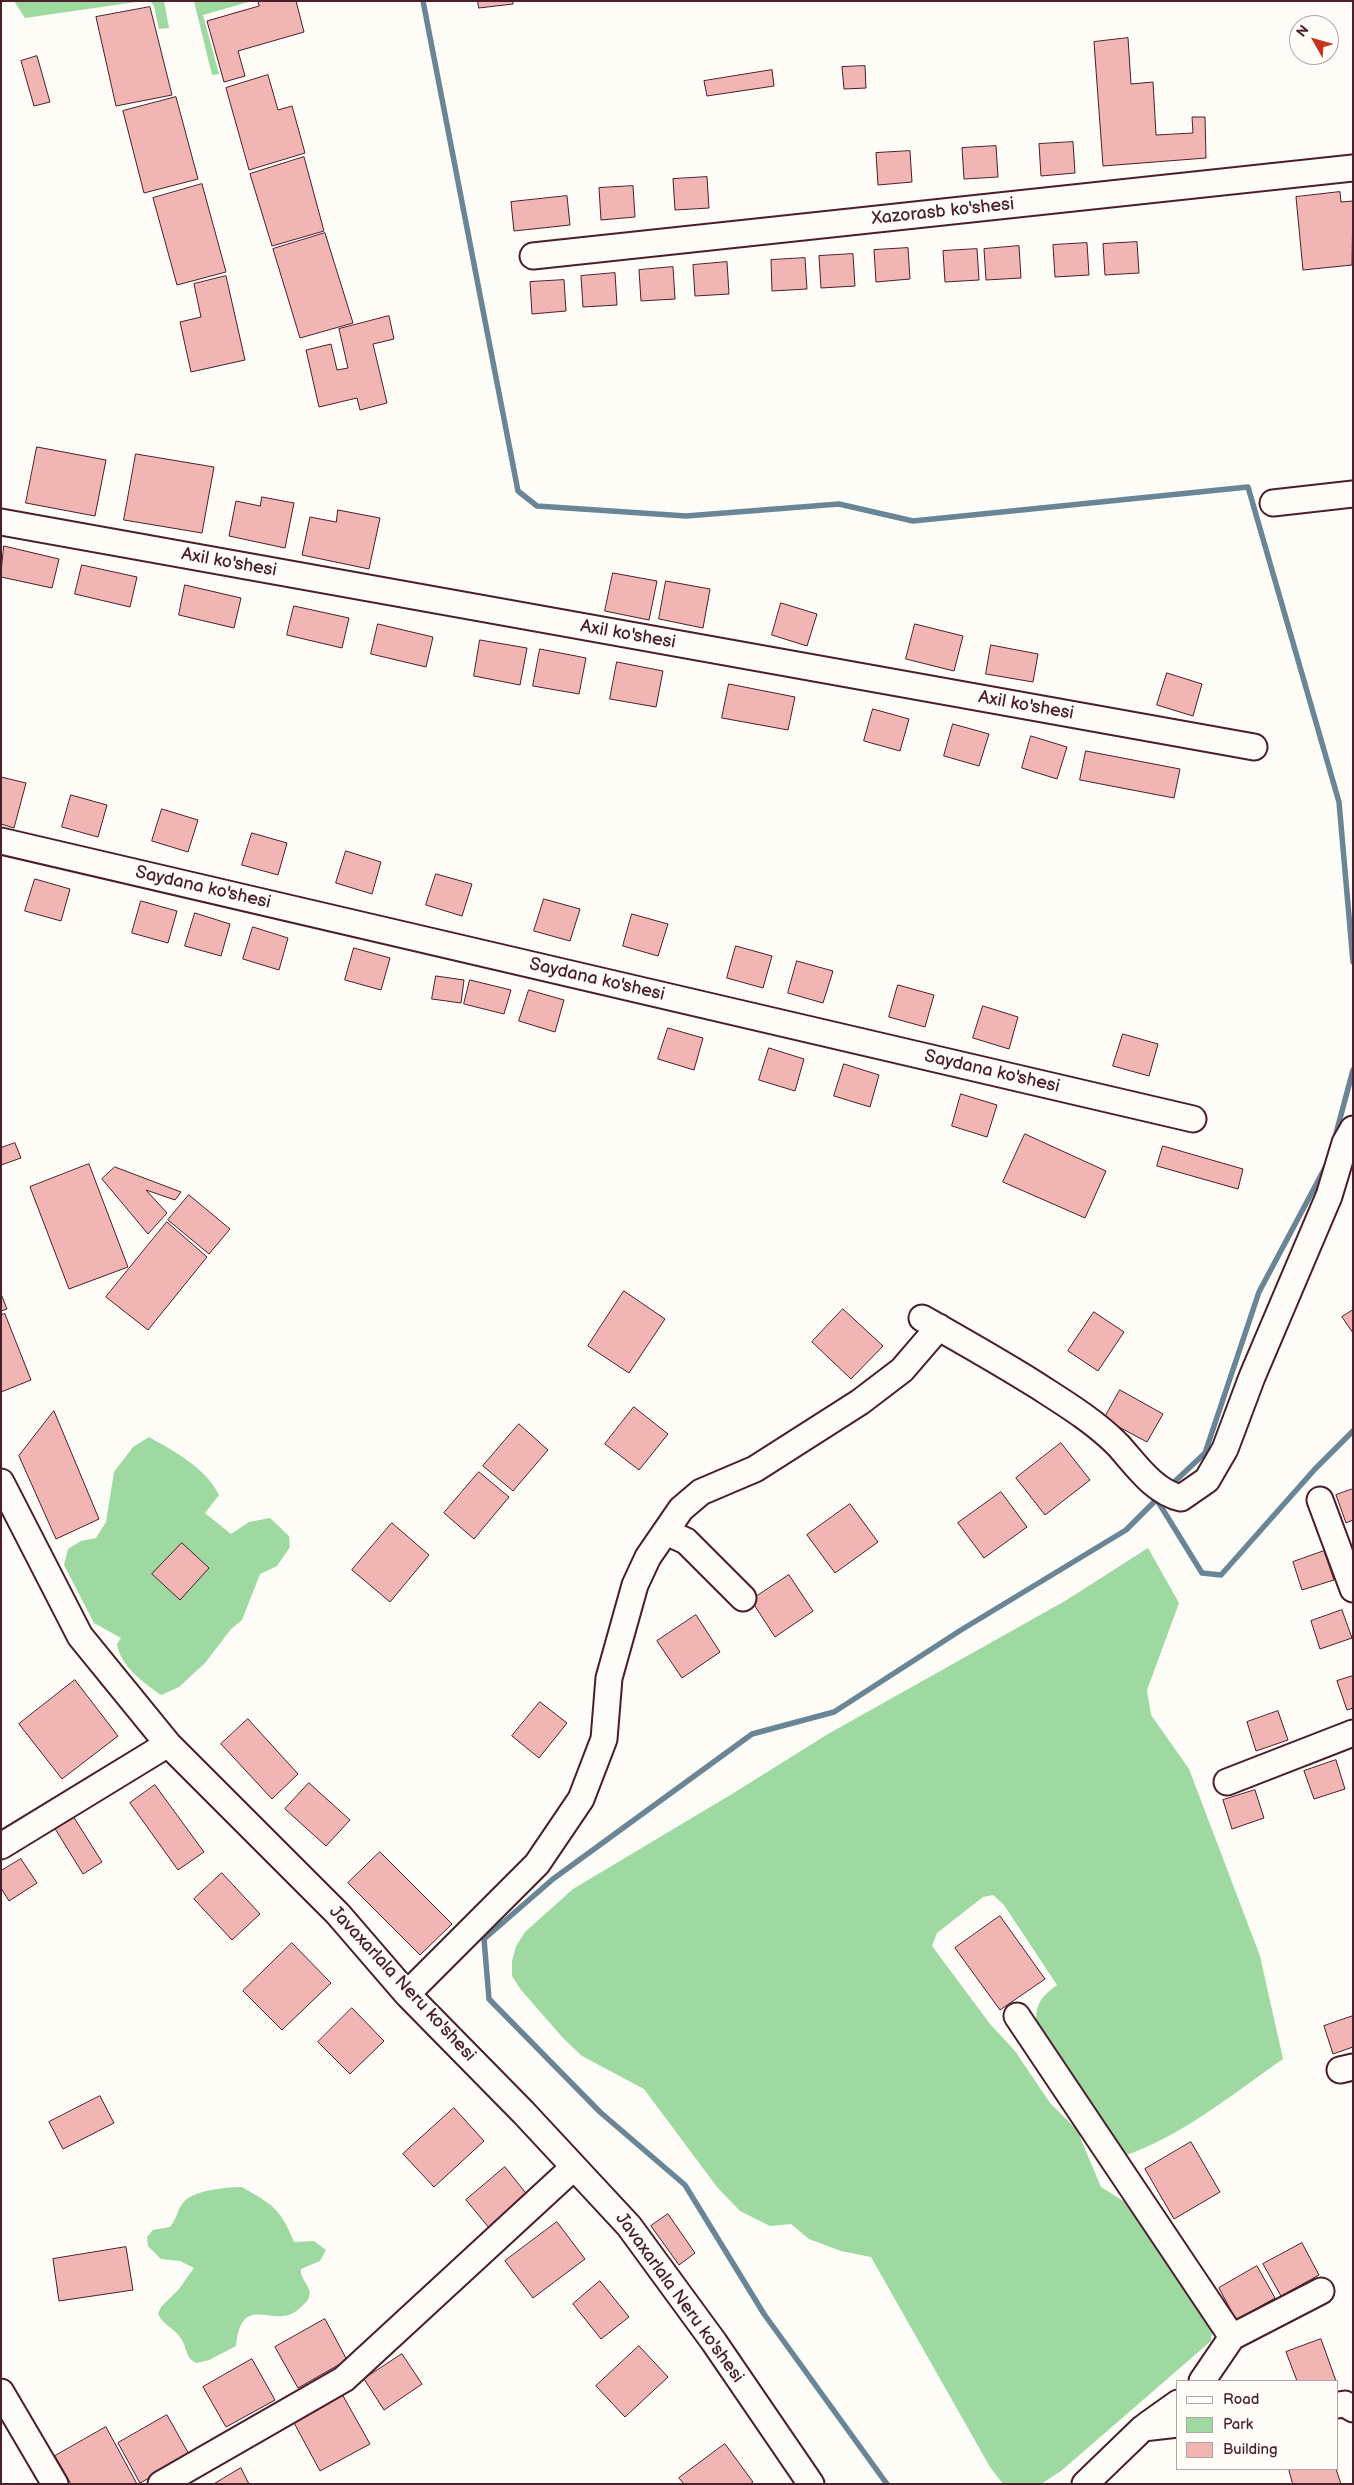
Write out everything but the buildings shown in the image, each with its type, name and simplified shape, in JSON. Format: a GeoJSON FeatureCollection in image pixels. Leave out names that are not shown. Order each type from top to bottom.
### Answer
{"type":"FeatureCollection","features":[{"type":"Feature","properties":{"kind":"street","name":"Xazorasb ko'shesi"},"geometry":{"type":"LineString","coordinates":[[533,256],[1353,168]]}},
{"type":"Feature","properties":{"kind":"street"},"geometry":{"type":"LineString","coordinates":[[1273,503],[1353,494]]}},
{"type":"Feature","properties":{"kind":"street","name":"Axil ko'shesi"},"geometry":{"type":"LineString","coordinates":[[1,522],[1254,747]]}},
{"type":"Feature","properties":{"kind":"street","name":"Saydana ko'shesi"},"geometry":{"type":"LineString","coordinates":[[1,841],[1193,1119]]}},
{"type":"Feature","properties":{"kind":"street"},"geometry":{"type":"LineString","coordinates":[[407,1994],[537,1864],[581,1799],[604,1739],[609,1678],[634,1585],[648,1557],[681,1509],[701,1492],[755,1470],[860,1402],[902,1370],[931,1322],[1078,1412],[1116,1444],[1156,1486],[1172,1496],[1181,1498],[1207,1480],[1225,1449],[1252,1377],[1329,1196],[1345,1143],[1353,1129]]}},
{"type":"Feature","properties":{"kind":"street","name":"Javaxarlala Neru ko'shesi"},"geometry":{"type":"LineString","coordinates":[[1,1482],[80,1636],[168,1744],[338,1914],[407,1994],[524,2113],[629,2226],[714,2342],[811,2484]]}},
{"type":"Feature","properties":{"kind":"street"},"geometry":{"type":"LineString","coordinates":[[1320,1500],[1353,1588]]}},
{"type":"Feature","properties":{"kind":"street"},"geometry":{"type":"LineString","coordinates":[[666,1532],[686,1541],[743,1598]]}},
{"type":"Feature","properties":{"kind":"street"},"geometry":{"type":"LineString","coordinates":[[1227,1782],[1353,1733]]}},
{"type":"Feature","properties":{"kind":"street"},"geometry":{"type":"LineString","coordinates":[[1,1846],[168,1744]]}},
{"type":"Feature","properties":{"kind":"street"},"geometry":{"type":"LineString","coordinates":[[1017,2016],[1232,2337]]}},
{"type":"Feature","properties":{"kind":"street"},"geometry":{"type":"LineString","coordinates":[[161,2484],[344,2379],[574,2167]]}},
{"type":"Feature","properties":{"kind":"street"},"geometry":{"type":"LineString","coordinates":[[1203,2380],[1232,2337],[1321,2291]]}},
{"type":"Feature","properties":{"kind":"street"},"geometry":{"type":"LineString","coordinates":[[1,2392],[55,2484]]}},
{"type":"Feature","properties":{"kind":"street"},"geometry":{"type":"LineString","coordinates":[[1085,2484],[1143,2428],[1176,2404]]}},
{"type":"Feature","properties":{"kind":"street"},"geometry":{"type":"LineString","coordinates":[[1339,2405],[1344,2404],[1353,2409]]}},
{"type":"Feature","properties":{"kind":"street"},"geometry":{"type":"LineString","coordinates":[[1143,2428],[1176,2424]]}},
{"type":"Feature","properties":{"kind":"green space"},"geometry":{"type":"Polygon","coordinates":[[[14,1],[143,1],[25,18],[14,1]]]}},
{"type":"Feature","properties":{"kind":"green space"},"geometry":{"type":"Polygon","coordinates":[[[150,1],[164,1],[169,28],[159,29],[154,6],[150,1]]]}},
{"type":"Feature","properties":{"kind":"green space"},"geometry":{"type":"Polygon","coordinates":[[[194,1],[252,1],[203,15],[219,74],[212,75],[194,1]]]}},
{"type":"Feature","properties":{"kind":"green space"},"geometry":{"type":"Polygon","coordinates":[[[149,1437],[198,1468],[213,1485],[219,1495],[205,1513],[231,1534],[249,1522],[270,1518],[289,1536],[290,1547],[277,1566],[260,1574],[242,1620],[231,1629],[205,1663],[179,1687],[161,1695],[147,1685],[123,1660],[117,1644],[121,1638],[94,1623],[64,1565],[68,1549],[81,1541],[96,1538],[106,1522],[114,1472],[133,1447],[149,1437]]]}},
{"type":"Feature","properties":{"kind":"green space"},"geometry":{"type":"Polygon","coordinates":[[[1148,1548],[1179,1603],[1147,1690],[1151,1715],[1189,1769],[1260,1956],[1283,2059],[1185,2127],[1143,2149],[1121,2157],[1038,2030],[1036,2016],[1039,2004],[1046,1994],[1057,1985],[1004,1905],[993,1895],[983,1897],[937,1933],[932,1946],[990,2024],[1015,2051],[1050,2103],[1077,2130],[1101,2187],[1128,2204],[1213,2321],[1211,2341],[1061,2471],[1041,2484],[1003,2484],[990,2467],[871,2257],[841,2251],[809,2239],[791,2224],[770,2226],[740,2211],[717,2187],[644,2089],[582,2056],[564,2039],[521,1990],[512,1976],[512,1961],[516,1946],[525,1932],[573,1889],[828,1734],[1065,1601],[1148,1548]]]}},
{"type":"Feature","properties":{"kind":"green space"},"geometry":{"type":"Polygon","coordinates":[[[242,2187],[261,2198],[280,2214],[294,2242],[314,2241],[326,2250],[320,2261],[301,2269],[302,2276],[310,2293],[308,2300],[302,2306],[292,2314],[282,2316],[253,2315],[245,2319],[239,2329],[236,2346],[209,2360],[197,2363],[189,2356],[179,2336],[158,2314],[161,2307],[179,2289],[194,2268],[180,2261],[161,2259],[148,2246],[147,2237],[153,2230],[170,2227],[183,2203],[194,2195],[211,2190],[242,2187]]]}},
{"type":"Feature","properties":{"kind":"waterway"},"geometry":{"type":"LineString","coordinates":[[423,1],[518,491],[537,506],[686,516],[839,504],[913,521],[1248,487],[1339,802],[1353,962]]}},
{"type":"Feature","properties":{"kind":"waterway"},"geometry":{"type":"LineString","coordinates":[[1334,1141],[1353,1070]]}},
{"type":"Feature","properties":{"kind":"waterway"},"geometry":{"type":"LineString","coordinates":[[1170,1486],[1205,1453],[1259,1292],[1327,1164]]}},
{"type":"Feature","properties":{"kind":"waterway"},"geometry":{"type":"LineString","coordinates":[[1157,1500],[1202,1573],[1221,1575],[1315,1469],[1353,1431]]}},
{"type":"Feature","properties":{"kind":"waterway"},"geometry":{"type":"LineString","coordinates":[[887,2484],[764,2314],[685,2185],[600,2112],[489,1999],[484,1939],[553,1879],[752,1734],[834,1712],[961,1630],[1126,1530],[1160,1496]]}}]}
